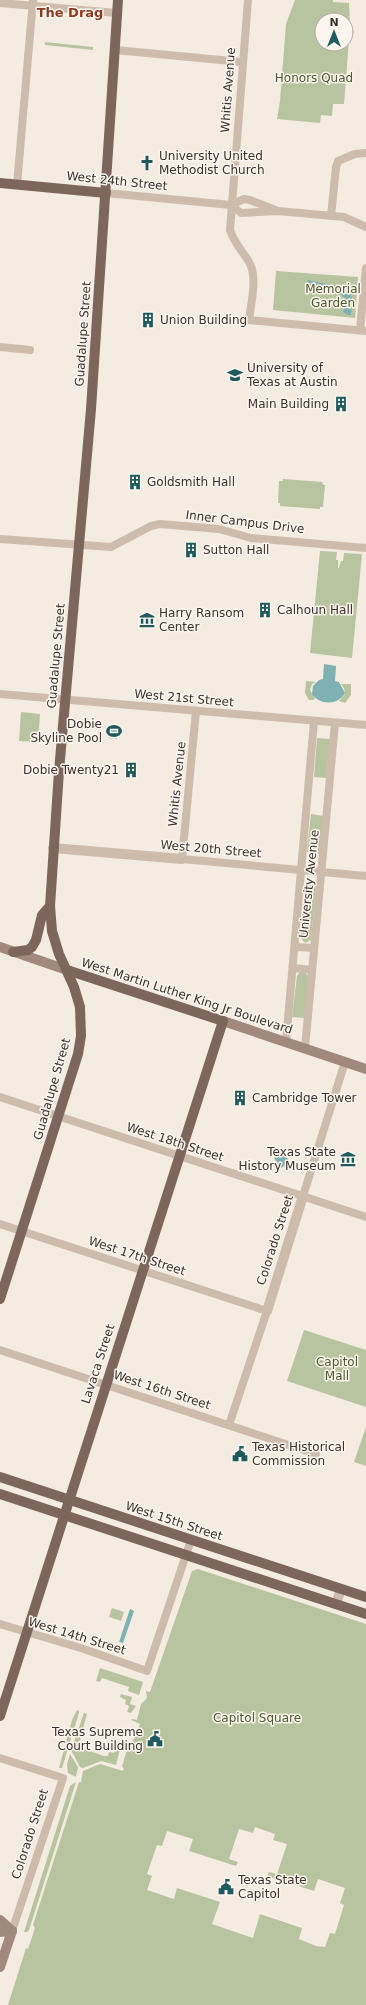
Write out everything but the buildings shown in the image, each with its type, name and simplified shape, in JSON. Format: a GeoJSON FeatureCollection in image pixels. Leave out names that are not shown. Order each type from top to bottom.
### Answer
{"type":"FeatureCollection","features":[{"type":"Feature","properties":{"kind":"main road","name":"Guadalupe Street"},"geometry":{"type":"LineString","coordinates":[[0,1299],[78,1054],[81,1036],[80,1007],[67,970],[59,954],[52,931],[50,906],[53,848],[79,545],[106,193],[118,0]]}},
{"type":"Feature","properties":{"kind":"main road","name":"West 24th Street"},"geometry":{"type":"LineString","coordinates":[[0,183],[106,193]]}},
{"type":"Feature","properties":{"kind":"main road"},"geometry":{"type":"LineString","coordinates":[[13,952],[28,950],[32,947],[36,940],[42,915],[50,906]]}},
{"type":"Feature","properties":{"kind":"main road","name":"West Martin Luther King Jr Boulevard"},"geometry":{"type":"LineString","coordinates":[[0,948],[366,1069]]}},
{"type":"Feature","properties":{"kind":"main road","name":"Lavaca Street"},"geometry":{"type":"LineString","coordinates":[[0,1716],[142,1269],[224,1021]]}},
{"type":"Feature","properties":{"kind":"main road","name":"West 15th Street"},"geometry":{"type":"LineString","coordinates":[[0,1477],[366,1597]]}},
{"type":"Feature","properties":{"kind":"main road"},"geometry":{"type":"LineString","coordinates":[[0,1494],[366,1614]]}},
{"type":"Feature","properties":{"kind":"main road"},"geometry":{"type":"LineString","coordinates":[[0,1920],[12,1931]]}},
{"type":"Feature","properties":{"kind":"main road"},"geometry":{"type":"LineString","coordinates":[[0,1932],[12,1931]]}},
{"type":"Feature","properties":{"kind":"main road","name":"Colorado Street"},"geometry":{"type":"LineString","coordinates":[[0,1967],[12,1931]]}},
{"type":"Feature","properties":{"kind":"street","name":"Whitis Avenue"},"geometry":{"type":"LineString","coordinates":[[248,0],[230,230],[233,241],[249,263],[252,274],[249,320],[363,331]]}},
{"type":"Feature","properties":{"kind":"street"},"geometry":{"type":"LineString","coordinates":[[0,3],[32,3],[117,13]]}},
{"type":"Feature","properties":{"kind":"street"},"geometry":{"type":"LineString","coordinates":[[17,185],[32,3]]}},
{"type":"Feature","properties":{"kind":"street"},"geometry":{"type":"LineString","coordinates":[[115,50],[242,62]]}},
{"type":"Feature","properties":{"kind":"street"},"geometry":{"type":"LineString","coordinates":[[331,216],[336,167],[338,161],[356,154],[366,153]]}},
{"type":"Feature","properties":{"kind":"street","name":"West 24th Street"},"geometry":{"type":"LineString","coordinates":[[106,193],[231,205],[244,199],[278,211]]}},
{"type":"Feature","properties":{"kind":"street","name":"West 24th Street"},"geometry":{"type":"LineString","coordinates":[[231,205],[242,213],[249,214],[278,211],[331,216],[350,219],[366,227]]}},
{"type":"Feature","properties":{"kind":"street"},"geometry":{"type":"LineString","coordinates":[[363,331],[366,268]]}},
{"type":"Feature","properties":{"kind":"street"},"geometry":{"type":"LineString","coordinates":[[0,347],[30,350]]}},
{"type":"Feature","properties":{"kind":"street","name":"Inner Campus Drive"},"geometry":{"type":"LineString","coordinates":[[0,539],[115,546],[146,528],[160,524],[219,529],[251,538],[366,548]]}},
{"type":"Feature","properties":{"kind":"street","name":"West 21st Street"},"geometry":{"type":"LineString","coordinates":[[0,694],[366,725]]}},
{"type":"Feature","properties":{"kind":"street","name":"Whitis Avenue"},"geometry":{"type":"LineString","coordinates":[[182,859],[196,711]]}},
{"type":"Feature","properties":{"kind":"street","name":"University Avenue"},"geometry":{"type":"LineString","coordinates":[[286,1042],[314,721]]}},
{"type":"Feature","properties":{"kind":"street","name":"University Avenue"},"geometry":{"type":"LineString","coordinates":[[305,1048],[335,723]]}},
{"type":"Feature","properties":{"kind":"street","name":"West 20th Street"},"geometry":{"type":"LineString","coordinates":[[53,848],[366,876]]}},
{"type":"Feature","properties":{"kind":"street"},"geometry":{"type":"LineString","coordinates":[[295,947],[314,948]]}},
{"type":"Feature","properties":{"kind":"street"},"geometry":{"type":"LineString","coordinates":[[293,968],[312,970]]}},
{"type":"Feature","properties":{"kind":"street","name":"Colorado Street"},"geometry":{"type":"LineString","coordinates":[[229,1425],[267,1311],[345,1062]]}},
{"type":"Feature","properties":{"kind":"street","name":"West 18th Street"},"geometry":{"type":"LineString","coordinates":[[0,1097],[366,1216]]}},
{"type":"Feature","properties":{"kind":"street","name":"West 17th Street"},"geometry":{"type":"LineString","coordinates":[[0,1224],[142,1269],[267,1311]]}},
{"type":"Feature","properties":{"kind":"street","name":"West 16th Street"},"geometry":{"type":"LineString","coordinates":[[0,1350],[316,1454]]}},
{"type":"Feature","properties":{"kind":"street"},"geometry":{"type":"LineString","coordinates":[[186,1555],[191,1540]]}},
{"type":"Feature","properties":{"kind":"street","name":"West 14th Street"},"geometry":{"type":"LineString","coordinates":[[0,1624],[81,1648],[147,1671],[186,1555]]}},
{"type":"Feature","properties":{"kind":"street"},"geometry":{"type":"LineString","coordinates":[[336,1604],[341,1589]]}},
{"type":"Feature","properties":{"kind":"street","name":"Colorado Street"},"geometry":{"type":"LineString","coordinates":[[0,1758],[63,1778],[12,1931]]}},
{"type":"Feature","properties":{"kind":"green space","name":"Honors Quad"},"geometry":{"type":"Polygon","coordinates":[[[295,0],[333,0],[333,2],[349,3],[349,12],[314,12],[314,52],[348,52],[344,104],[333,104],[332,116],[321,115],[320,123],[277,119],[280,101],[286,24],[295,0]]]}},
{"type":"Feature","properties":{"kind":"green space"},"geometry":{"type":"Polygon","coordinates":[[[45,42],[93,47],[93,50],[45,45],[45,42]]]}},
{"type":"Feature","properties":{"kind":"green space","name":"Memorial Garden"},"geometry":{"type":"Polygon","coordinates":[[[276,271],[358,277],[355,318],[273,310],[276,271]]]}},
{"type":"Feature","properties":{"kind":"green space"},"geometry":{"type":"Polygon","coordinates":[[[283,479],[323,482],[322,484],[325,485],[323,507],[320,507],[320,509],[280,506],[280,503],[278,503],[279,481],[283,481],[283,479]]]}},
{"type":"Feature","properties":{"kind":"green space"},"geometry":{"type":"Polygon","coordinates":[[[320,551],[337,552],[336,560],[338,560],[338,568],[341,561],[343,561],[344,553],[362,554],[352,658],[310,653],[320,551]]]}},
{"type":"Feature","properties":{"kind":"green space"},"geometry":{"type":"Polygon","coordinates":[[[306,681],[316,682],[312,684],[310,690],[315,699],[313,700],[309,700],[305,693],[306,681]]]}},
{"type":"Feature","properties":{"kind":"green space"},"geometry":{"type":"Polygon","coordinates":[[[341,684],[351,684],[351,695],[345,703],[339,701],[345,694],[344,688],[341,684]]]}},
{"type":"Feature","properties":{"kind":"green space"},"geometry":{"type":"Polygon","coordinates":[[[21,712],[40,714],[38,742],[19,741],[21,712]]]}},
{"type":"Feature","properties":{"kind":"green space"},"geometry":{"type":"Polygon","coordinates":[[[317,738],[330,739],[326,778],[314,777],[317,738]]]}},
{"type":"Feature","properties":{"kind":"green space"},"geometry":{"type":"Polygon","coordinates":[[[311,814],[323,816],[320,854],[307,852],[311,814]]]}},
{"type":"Feature","properties":{"kind":"green space"},"geometry":{"type":"Polygon","coordinates":[[[311,884],[316,887],[311,940],[305,943],[300,937],[305,888],[311,884]]]}},
{"type":"Feature","properties":{"kind":"green space"},"geometry":{"type":"Polygon","coordinates":[[[300,972],[305,972],[308,976],[305,1018],[292,1017],[297,976],[300,972]]]}},
{"type":"Feature","properties":{"kind":"green space","name":"Capitol Mall"},"geometry":{"type":"Polygon","coordinates":[[[304,1330],[366,1350],[366,1407],[287,1381],[304,1330]]]}},
{"type":"Feature","properties":{"kind":"green space"},"geometry":{"type":"Polygon","coordinates":[[[366,1427],[366,1466],[354,1462],[366,1427]]]}},
{"type":"Feature","properties":{"kind":"green space","name":"Capitol Square"},"geometry":{"type":"Polygon","coordinates":[[[198,1569],[366,1624],[366,2005],[8,2005],[26,1948],[28,1949],[35,1928],[33,1925],[79,1782],[81,1782],[83,1771],[100,1764],[123,1771],[124,1768],[122,1767],[127,1749],[134,1739],[140,1724],[131,1720],[137,1720],[141,1704],[147,1698],[146,1691],[150,1692],[192,1571],[198,1569]],[[255,1827],[253,1833],[239,1829],[229,1859],[238,1862],[236,1866],[189,1851],[193,1839],[167,1831],[162,1846],[157,1845],[147,1874],[152,1876],[147,1890],[174,1899],[177,1888],[220,1902],[212,1924],[253,1938],[260,1914],[302,1928],[299,1939],[316,1946],[325,1947],[330,1933],[335,1934],[344,1905],[340,1903],[345,1888],[318,1879],[314,1891],[267,1876],[269,1872],[277,1874],[287,1844],[273,1840],[275,1834],[255,1827]]]}},
{"type":"Feature","properties":{"kind":"green space"},"geometry":{"type":"Polygon","coordinates":[[[112,1608],[124,1612],[121,1621],[109,1617],[112,1608]]]}},
{"type":"Feature","properties":{"kind":"green space"},"geometry":{"type":"Polygon","coordinates":[[[100,1668],[143,1682],[139,1695],[128,1691],[129,1687],[102,1678],[100,1682],[96,1681],[100,1668]]]}},
{"type":"Feature","properties":{"kind":"green space"},"geometry":{"type":"Polygon","coordinates":[[[121,1694],[132,1697],[130,1704],[136,1706],[131,1713],[127,1712],[129,1706],[125,1704],[126,1700],[120,1697],[121,1694]]]}},
{"type":"Feature","properties":{"kind":"green space"},"geometry":{"type":"Polygon","coordinates":[[[77,1710],[79,1713],[62,1768],[59,1768],[72,1720],[77,1710]]]}},
{"type":"Feature","properties":{"kind":"green space"},"geometry":{"type":"Polygon","coordinates":[[[84,1713],[87,1714],[78,1747],[108,1756],[109,1752],[114,1753],[118,1744],[121,1745],[116,1765],[101,1761],[83,1768],[80,1767],[71,1750],[84,1713]]]}},
{"type":"Feature","properties":{"kind":"green space"},"geometry":{"type":"Polygon","coordinates":[[[70,1754],[78,1767],[76,1777],[68,1773],[67,1764],[70,1754]]]}},
{"type":"Feature","properties":{"kind":"green space"},"geometry":{"type":"Polygon","coordinates":[[[76,1782],[29,1930],[24,1932],[70,1786],[76,1782]]]}},
{"type":"Feature","properties":{"kind":"water"},"geometry":{"type":"Polygon","coordinates":[[[308,280],[335,286],[338,291],[351,295],[351,315],[343,312],[346,300],[339,292],[332,293],[317,284],[307,283],[308,280]]]}},
{"type":"Feature","properties":{"kind":"water"},"geometry":{"type":"Polygon","coordinates":[[[324,664],[336,666],[335,681],[339,682],[345,693],[338,700],[333,702],[324,702],[315,698],[312,694],[313,686],[319,680],[323,679],[324,664]]]}},
{"type":"Feature","properties":{"kind":"water","name":"Dobie Skyline Pool"},"geometry":{"type":"Polygon","coordinates":[[[111,724],[118,724],[117,739],[109,738],[111,724]]]}},
{"type":"Feature","properties":{"kind":"water"},"geometry":{"type":"Polygon","coordinates":[[[279,1155],[287,1157],[288,1160],[287,1164],[281,1168],[274,1158],[279,1155]]]}},
{"type":"Feature","properties":{"kind":"water"},"geometry":{"type":"Polygon","coordinates":[[[130,1609],[134,1611],[123,1643],[119,1642],[130,1609]]]}},
{"type":"Feature","properties":{"kind":"place","name":"University United Methodist Church"},"geometry":{"type":"Point","coordinates":[147,163]}},
{"type":"Feature","properties":{"kind":"place","name":"Union Building"},"geometry":{"type":"Point","coordinates":[148,320]}},
{"type":"Feature","properties":{"kind":"place","name":"University of Texas at Austin"},"geometry":{"type":"Point","coordinates":[235,375]}},
{"type":"Feature","properties":{"kind":"place","name":"Main Building"},"geometry":{"type":"Point","coordinates":[341,404]}},
{"type":"Feature","properties":{"kind":"place","name":"Goldsmith Hall"},"geometry":{"type":"Point","coordinates":[135,482]}},
{"type":"Feature","properties":{"kind":"place","name":"Sutton Hall"},"geometry":{"type":"Point","coordinates":[191,550]}},
{"type":"Feature","properties":{"kind":"place","name":"Calhoun Hall"},"geometry":{"type":"Point","coordinates":[265,610]}},
{"type":"Feature","properties":{"kind":"place","name":"Harry Ransom Center"},"geometry":{"type":"Point","coordinates":[147,620]}},
{"type":"Feature","properties":{"kind":"place","name":"Dobie Skyline Pool"},"geometry":{"type":"Point","coordinates":[114,731]}},
{"type":"Feature","properties":{"kind":"place","name":"Dobie Twenty21"},"geometry":{"type":"Point","coordinates":[131,770]}},
{"type":"Feature","properties":{"kind":"place","name":"Cambridge Tower"},"geometry":{"type":"Point","coordinates":[240,1098]}},
{"type":"Feature","properties":{"kind":"place","name":"Texas State History Museum"},"geometry":{"type":"Point","coordinates":[348,1159]}},
{"type":"Feature","properties":{"kind":"place","name":"Texas Historical Commission"},"geometry":{"type":"Point","coordinates":[240,1454]}},
{"type":"Feature","properties":{"kind":"place","name":"Texas Supreme Court Building"},"geometry":{"type":"Point","coordinates":[155,1739]}},
{"type":"Feature","properties":{"kind":"place","name":"Texas State Capitol"},"geometry":{"type":"Point","coordinates":[226,1887]}},
{"type":"Feature","properties":{"kind":"district","name":"The Drag"},"geometry":{"type":"Point","coordinates":[70,12]}}]}
